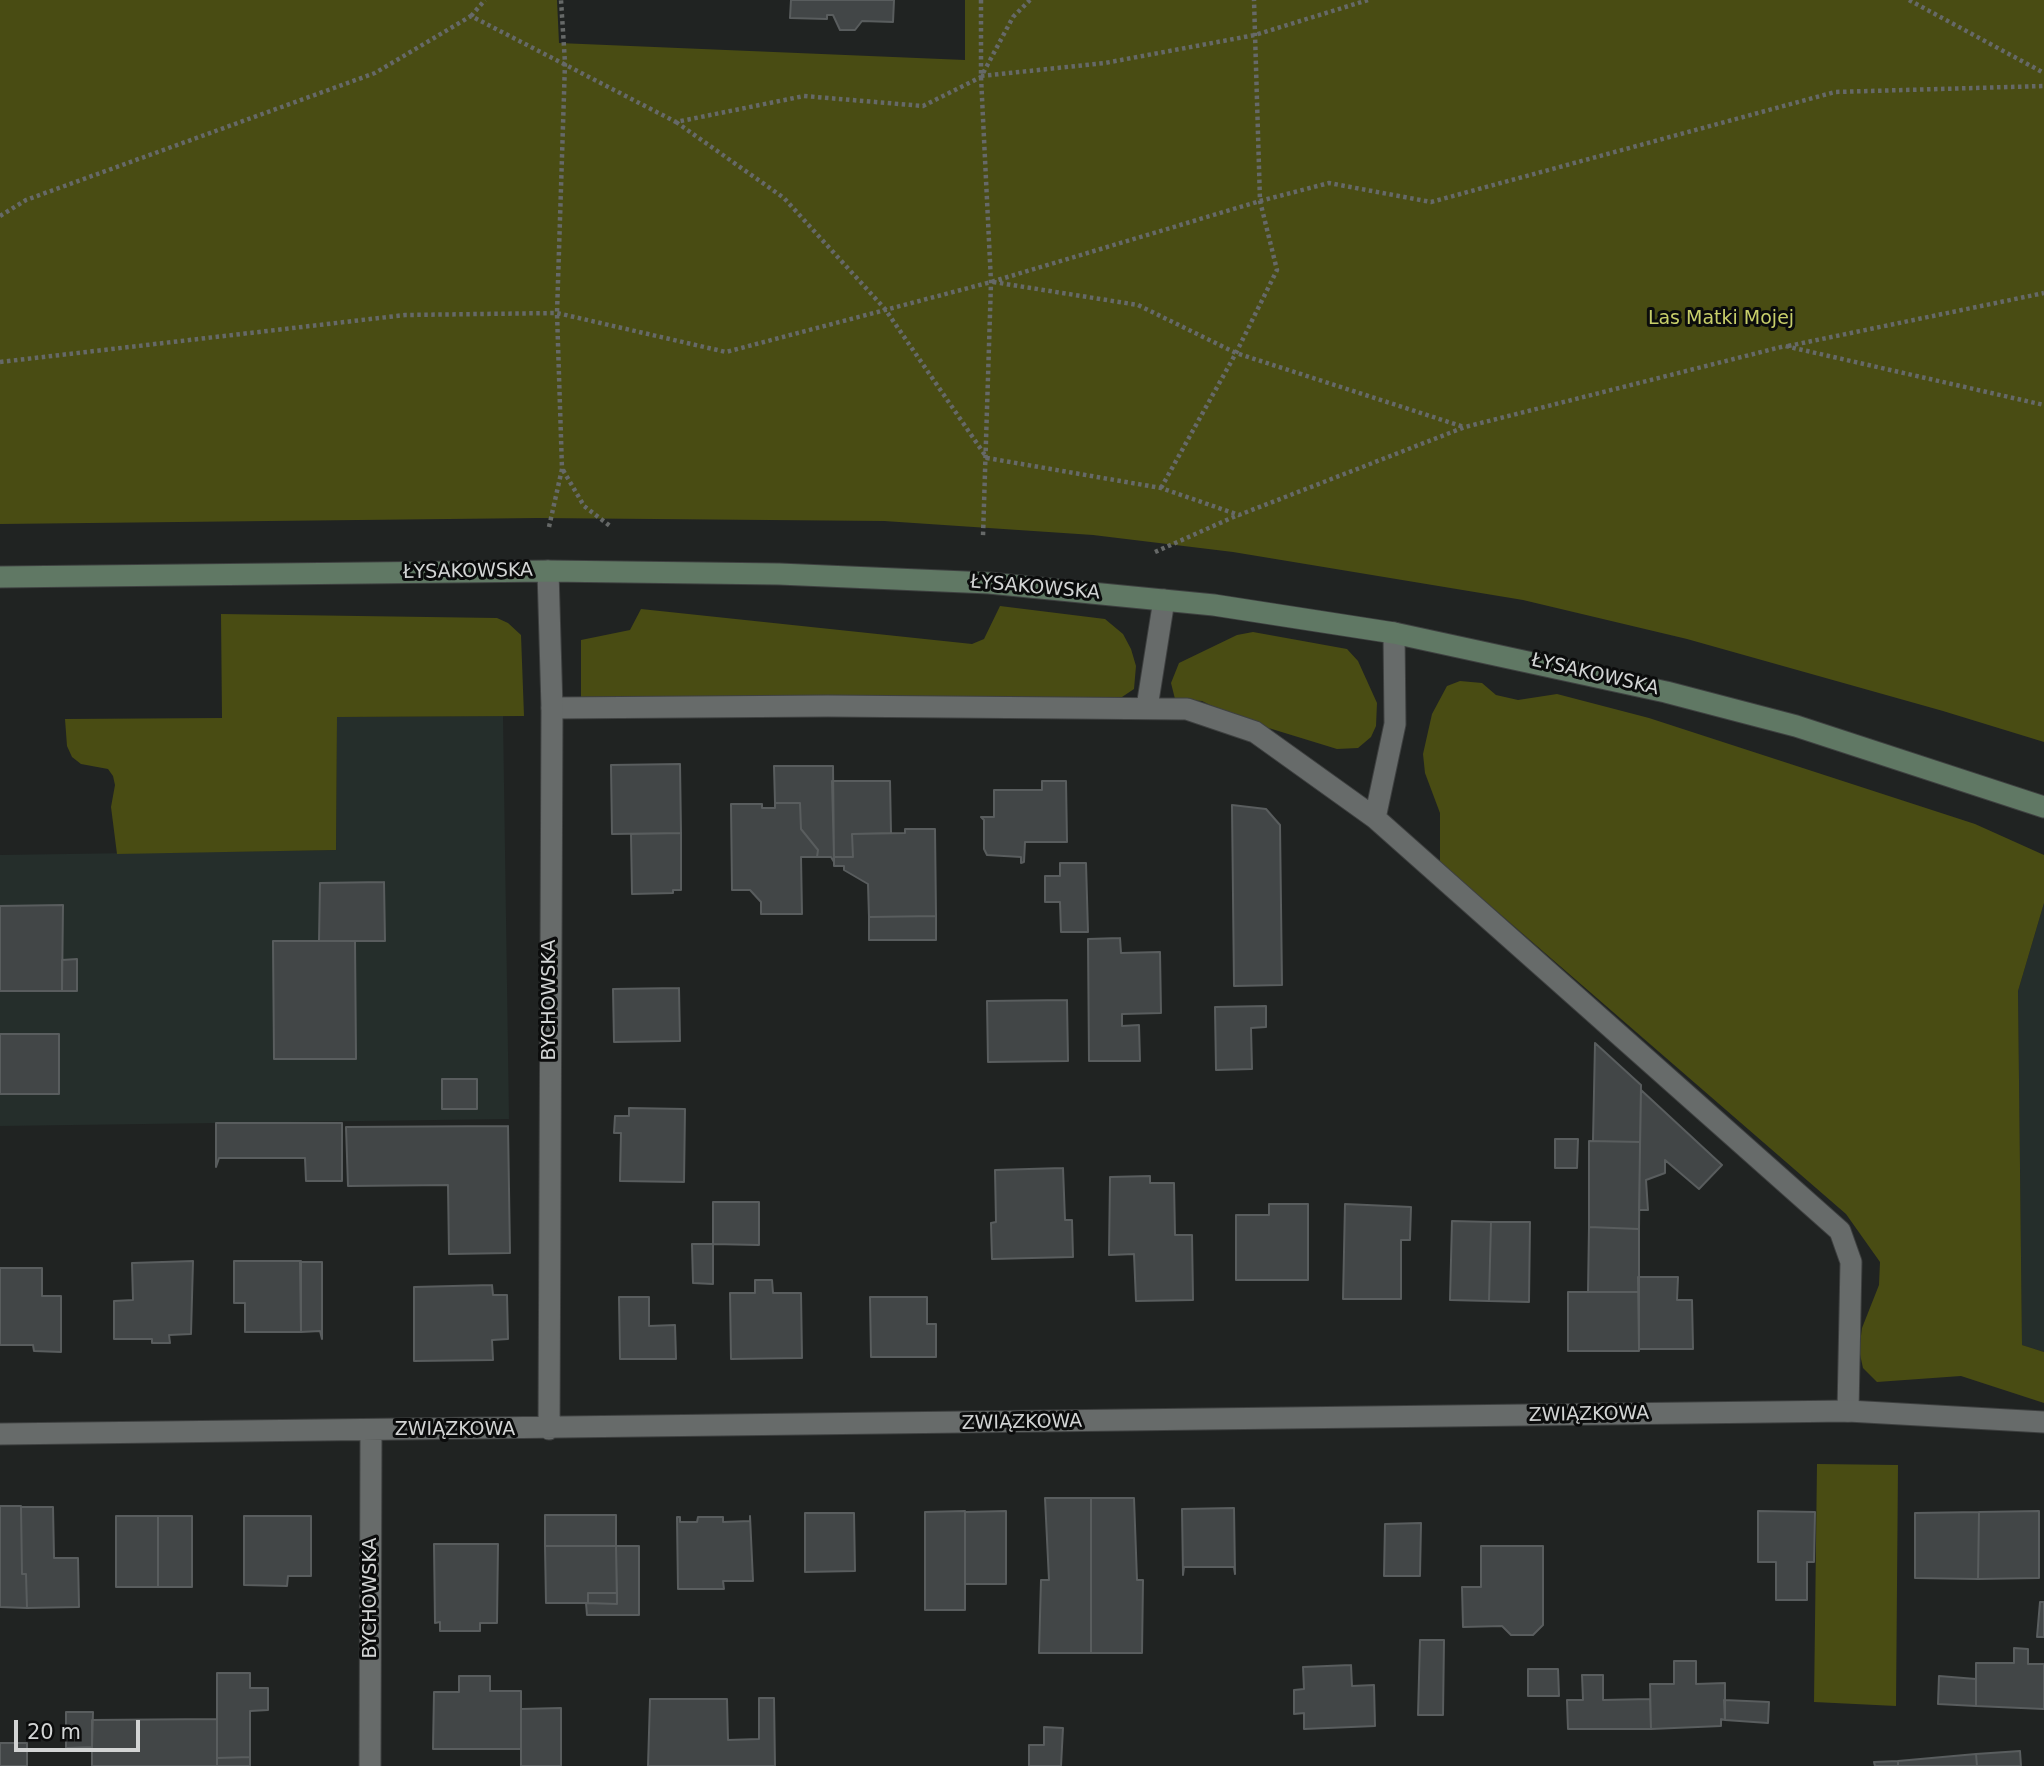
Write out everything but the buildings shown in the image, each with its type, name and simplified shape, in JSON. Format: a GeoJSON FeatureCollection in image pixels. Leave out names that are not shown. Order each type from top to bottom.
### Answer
{"type":"FeatureCollection","features":[{"type":"Feature","properties":{"kind":"street","name":"ŁYSAKOWSKA"},"geometry":{"type":"LineString","coordinates":[[0,577],[548,571],[779,574],[923,580],[1164,600],[1394,633],[1544,663],[1796,726],[2044,807]]}},
{"type":"Feature","properties":{"kind":"street","name":"BYCHOWSKA"},"geometry":{"type":"LineString","coordinates":[[548,571],[552,708],[549,1429]]}},
{"type":"Feature","properties":{"kind":"street"},"geometry":{"type":"LineString","coordinates":[[1147,707],[1164,600]]}},
{"type":"Feature","properties":{"kind":"street"},"geometry":{"type":"LineString","coordinates":[[1375,818],[1395,724],[1394,633]]}},
{"type":"Feature","properties":{"kind":"street"},"geometry":{"type":"LineString","coordinates":[[552,708],[1147,707],[1188,709],[1255,732],[1375,818],[1840,1231],[1851,1262],[1848,1411]]}},
{"type":"Feature","properties":{"kind":"street","name":"ZWIĄZKOWA"},"geometry":{"type":"LineString","coordinates":[[0,1434],[1848,1411],[2044,1422]]}},
{"type":"Feature","properties":{"kind":"street","name":"BYCHOWSKA"},"geometry":{"type":"LineString","coordinates":[[370,1766],[371,1430]]}},
{"type":"Feature","properties":{"kind":"path"},"geometry":{"type":"LineString","coordinates":[[0,216],[26,200],[375,73],[471,16],[485,0]]}},
{"type":"Feature","properties":{"kind":"path"},"geometry":{"type":"LineString","coordinates":[[550,527],[562,470],[557,313],[565,63],[561,0]]}},
{"type":"Feature","properties":{"kind":"path"},"geometry":{"type":"LineString","coordinates":[[981,0],[981,77],[991,282],[983,536]]}},
{"type":"Feature","properties":{"kind":"path"},"geometry":{"type":"LineString","coordinates":[[981,77],[1013,17],[1030,0]]}},
{"type":"Feature","properties":{"kind":"path"},"geometry":{"type":"LineString","coordinates":[[1161,488],[1236,353],[1277,270],[1260,201],[1254,0]]}},
{"type":"Feature","properties":{"kind":"path"},"geometry":{"type":"LineString","coordinates":[[676,122],[804,96],[923,106],[981,77],[1105,62],[1255,35],[1368,0]]}},
{"type":"Feature","properties":{"kind":"path"},"geometry":{"type":"LineString","coordinates":[[1909,0],[2044,73]]}},
{"type":"Feature","properties":{"kind":"path"},"geometry":{"type":"LineString","coordinates":[[471,16],[676,122],[784,198],[885,309],[987,458],[1161,488],[1239,515]]}},
{"type":"Feature","properties":{"kind":"path"},"geometry":{"type":"LineString","coordinates":[[0,362],[405,315],[557,313],[726,352],[991,282],[1260,201],[1329,183],[1431,202],[1835,92],[2044,86]]}},
{"type":"Feature","properties":{"kind":"path"},"geometry":{"type":"LineString","coordinates":[[991,282],[1138,305],[1236,353],[1465,427]]}},
{"type":"Feature","properties":{"kind":"path"},"geometry":{"type":"LineString","coordinates":[[1155,552],[1239,515],[1465,427],[1785,346],[2044,293]]}},
{"type":"Feature","properties":{"kind":"path"},"geometry":{"type":"LineString","coordinates":[[1785,346],[2044,405]]}},
{"type":"Feature","properties":{"kind":"path"},"geometry":{"type":"LineString","coordinates":[[562,470],[584,506],[610,526]]}},
{"type":"Feature","properties":{"kind":"shaded area"},"geometry":{"type":"Polygon","coordinates":[[[503,716],[509,1119],[0,1126],[0,855],[336,850],[337,717],[503,716]]]}},
{"type":"Feature","properties":{"kind":"shaded area"},"geometry":{"type":"Polygon","coordinates":[[[2044,903],[2044,1352],[2022,1345],[2018,991],[2044,903]]]}},
{"type":"Feature","properties":{"kind":"green space","name":"Las Matki Mojej"},"geometry":{"type":"Polygon","coordinates":[[[0,0],[557,0],[559,43],[965,60],[965,0],[2044,0],[2044,742],[1687,639],[1523,600],[1233,552],[1093,535],[884,521],[538,518],[0,524],[0,0]]]}},
{"type":"Feature","properties":{"kind":"green space"},"geometry":{"type":"Polygon","coordinates":[[[1000,606],[1105,619],[1123,634],[1131,649],[1136,666],[1134,689],[1122,697],[1105,699],[581,697],[581,640],[630,630],[641,609],[972,644],[984,639],[1000,606]]]}},
{"type":"Feature","properties":{"kind":"green space"},"geometry":{"type":"Polygon","coordinates":[[[221,614],[497,618],[508,623],[521,635],[524,716],[337,717],[336,850],[117,854],[111,807],[115,785],[113,776],[108,769],[81,764],[72,757],[67,746],[65,719],[222,718],[221,614]]]}},
{"type":"Feature","properties":{"kind":"green space"},"geometry":{"type":"Polygon","coordinates":[[[1253,632],[1347,649],[1358,661],[1377,703],[1376,726],[1371,737],[1358,748],[1337,749],[1236,718],[1202,701],[1175,699],[1171,683],[1179,663],[1237,635],[1253,632]]]}},
{"type":"Feature","properties":{"kind":"green space"},"geometry":{"type":"Polygon","coordinates":[[[1460,681],[1482,683],[1496,695],[1518,700],[1557,694],[1649,718],[1975,824],[2044,855],[2044,903],[2018,991],[2022,1345],[2044,1352],[2044,1403],[1961,1376],[1877,1382],[1863,1368],[1859,1350],[1862,1328],[1879,1285],[1880,1262],[1846,1214],[1440,862],[1440,813],[1425,773],[1423,754],[1432,714],[1447,686],[1460,681]]]}},
{"type":"Feature","properties":{"kind":"green space"},"geometry":{"type":"Polygon","coordinates":[[[1817,1464],[1898,1465],[1896,1706],[1814,1702],[1817,1464]]]}}]}
